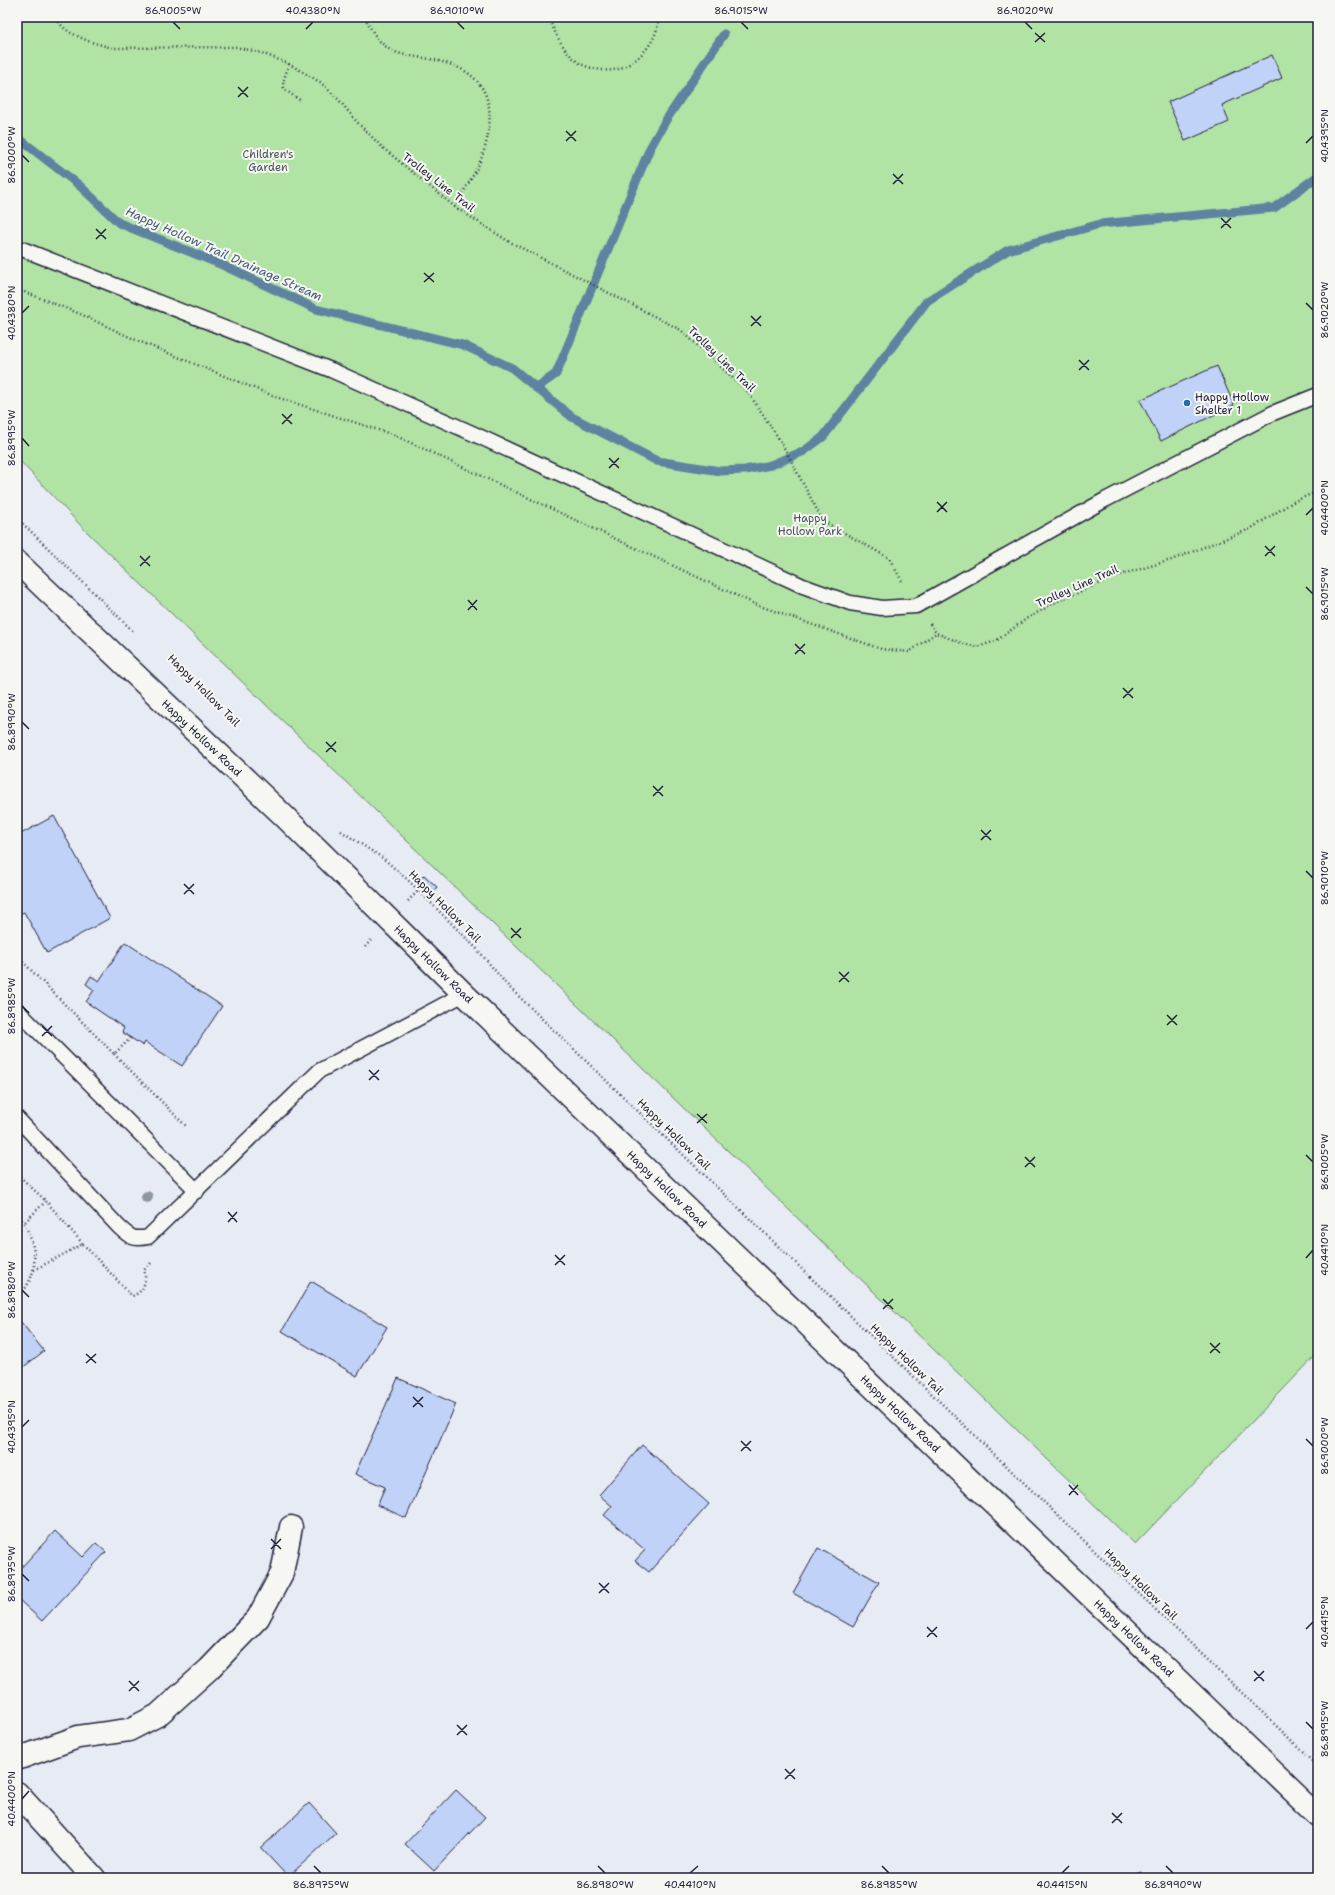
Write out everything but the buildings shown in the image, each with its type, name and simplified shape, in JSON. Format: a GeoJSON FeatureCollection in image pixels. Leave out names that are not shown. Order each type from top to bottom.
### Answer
{"type":"FeatureCollection","features":[{"type":"Feature","properties":{"kind":"main road","name":"Happy Hollow Road"},"geometry":{"type":"LineString","coordinates":[[17,562],[284,816],[464,994],[1318,1815]]}},
{"type":"Feature","properties":{"kind":"main road"},"geometry":{"type":"LineString","coordinates":[[17,1758],[78,1737],[129,1730],[158,1715],[209,1669],[258,1618],[282,1573],[291,1527]]}},
{"type":"Feature","properties":{"kind":"main road"},"geometry":{"type":"LineString","coordinates":[[17,1793],[94,1878]]}},
{"type":"Feature","properties":{"kind":"lane"},"geometry":{"type":"LineString","coordinates":[[17,246],[331,370],[474,434],[803,586],[850,603],[882,608],[916,606],[1105,500],[1273,413],[1318,395]]}},
{"type":"Feature","properties":{"kind":"lane"},"geometry":{"type":"LineString","coordinates":[[17,1118],[129,1236],[138,1239],[148,1237],[319,1071],[333,1062],[464,994]]}},
{"type":"Feature","properties":{"kind":"lane"},"geometry":{"type":"LineString","coordinates":[[17,1010],[197,1191]]}},
{"type":"Feature","properties":{"kind":"path","name":"Trolley Line Trail"},"geometry":{"type":"LineString","coordinates":[[52,17],[69,32],[88,41],[112,48],[236,47],[262,54],[289,64],[320,82],[339,100],[357,122],[383,148],[455,207],[508,241],[606,293],[681,330],[748,392],[781,442],[823,521],[889,558],[916,606],[936,633],[964,644],[977,647],[996,641],[1026,619],[1058,601],[1120,575],[1172,560],[1250,529],[1293,502],[1318,491]]}},
{"type":"Feature","properties":{"kind":"path"},"geometry":{"type":"LineString","coordinates":[[365,17],[372,32],[380,42],[392,51],[408,56],[449,63],[468,72],[481,85],[489,101],[490,116],[481,159],[455,207]]}},
{"type":"Feature","properties":{"kind":"path"},"geometry":{"type":"LineString","coordinates":[[548,17],[558,40],[569,54],[581,64],[607,71],[623,68],[648,47],[656,34],[658,17]]}},
{"type":"Feature","properties":{"kind":"path"},"geometry":{"type":"LineString","coordinates":[[289,64],[284,82],[284,89],[301,102]]}},
{"type":"Feature","properties":{"kind":"path"},"geometry":{"type":"LineString","coordinates":[[17,289],[276,397],[394,435],[757,605],[881,649],[909,652],[936,633]]}},
{"type":"Feature","properties":{"kind":"path"},"geometry":{"type":"LineString","coordinates":[[17,518],[138,636]]}},
{"type":"Feature","properties":{"kind":"path","name":"Happy Hollow Tail"},"geometry":{"type":"LineString","coordinates":[[340,830],[362,846],[384,859],[419,890],[477,949],[508,986],[1318,1766]]}},
{"type":"Feature","properties":{"kind":"path"},"geometry":{"type":"LineString","coordinates":[[411,899],[419,890]]}},
{"type":"Feature","properties":{"kind":"path"},"geometry":{"type":"LineString","coordinates":[[17,956],[187,1127]]}},
{"type":"Feature","properties":{"kind":"path"},"geometry":{"type":"LineString","coordinates":[[114,1054],[132,1038]]}},
{"type":"Feature","properties":{"kind":"path"},"geometry":{"type":"LineString","coordinates":[[17,1174],[46,1201],[83,1244],[132,1296],[137,1294],[144,1287],[146,1278],[144,1270],[154,1259]]}},
{"type":"Feature","properties":{"kind":"path"},"geometry":{"type":"LineString","coordinates":[[24,1223],[46,1201]]}},
{"type":"Feature","properties":{"kind":"path"},"geometry":{"type":"LineString","coordinates":[[17,1213],[24,1223],[34,1254],[34,1270],[27,1285],[17,1298]]}},
{"type":"Feature","properties":{"kind":"path"},"geometry":{"type":"LineString","coordinates":[[34,1270],[83,1244]]}},
{"type":"Feature","properties":{"kind":"green space","name":"Happy Hollow Park"},"geometry":{"type":"Polygon","coordinates":[[[17,17],[1318,17],[1318,1353],[1135,1544],[85,530],[17,458],[17,17]]]}},
{"type":"Feature","properties":{"kind":"waterway"},"geometry":{"type":"LineString","coordinates":[[536,388],[556,374],[650,148],[666,120],[724,34]]}},
{"type":"Feature","properties":{"kind":"waterway","name":"Happy Hollow Trail Drainage Stream"},"geometry":{"type":"LineString","coordinates":[[17,137],[79,185],[119,223],[220,264],[316,309],[463,345],[512,368],[572,417],[657,461],[720,471],[745,470],[771,465],[804,451],[823,437],[927,301],[1008,250],[1100,224],[1274,208],[1318,176]]}},
{"type":"Feature","properties":{"kind":"place","name":"Happy Hollow Shelter 1"},"geometry":{"type":"Point","coordinates":[1187,403]}},
{"type":"Feature","properties":{"kind":"park label","name":"Children's Garden"},"geometry":{"type":"Point","coordinates":[268,160]}}]}
